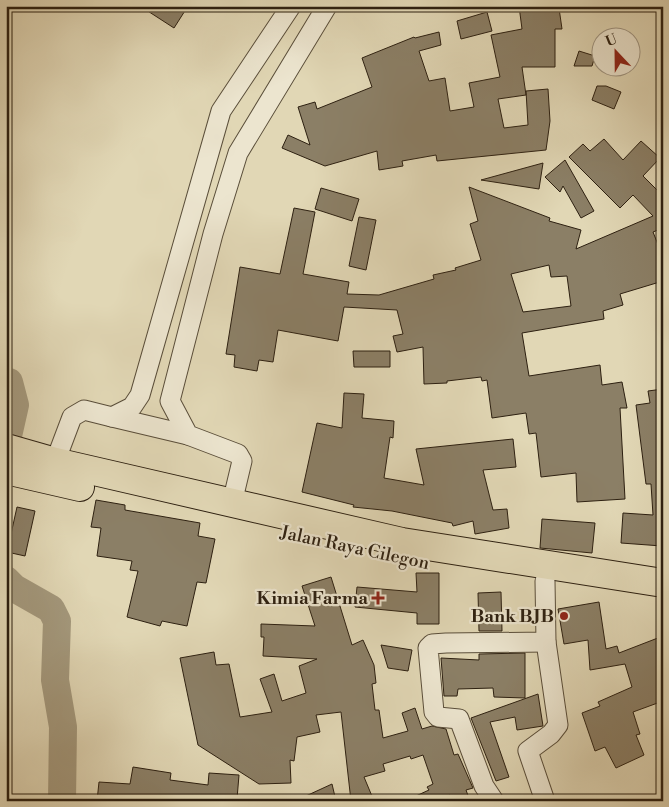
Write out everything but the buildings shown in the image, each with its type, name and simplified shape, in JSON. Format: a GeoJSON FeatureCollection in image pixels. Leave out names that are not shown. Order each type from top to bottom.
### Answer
{"type":"FeatureCollection","features":[{"type":"Feature","properties":{"kind":"highway"},"geometry":{"type":"LineString","coordinates":[[13,461],[53,471]]}},
{"type":"Feature","properties":{"kind":"highway","name":"Jalan Raya Cilegon"},"geometry":{"type":"LineString","coordinates":[[53,471],[232,503],[402,542],[663,583]]}},
{"type":"Feature","properties":{"kind":"highway","name":"Jalan Raya Cilegon"},"geometry":{"type":"LineString","coordinates":[[53,471],[390,558],[663,599]]}},
{"type":"Feature","properties":{"kind":"street"},"geometry":{"type":"LineString","coordinates":[[112,417],[132,407],[140,395],[221,111],[291,6]]}},
{"type":"Feature","properties":{"kind":"street"},"geometry":{"type":"LineString","coordinates":[[188,435],[170,401],[213,234],[238,153],[327,6]]}},
{"type":"Feature","properties":{"kind":"street"},"geometry":{"type":"LineString","coordinates":[[140,395],[170,401]]}},
{"type":"Feature","properties":{"kind":"street"},"geometry":{"type":"LineString","coordinates":[[53,471],[72,417],[84,410],[188,435],[238,454],[242,461],[232,503]]}},
{"type":"Feature","properties":{"kind":"street"},"geometry":{"type":"LineString","coordinates":[[545,582],[546,642],[558,725],[551,734],[528,751],[545,801]]}},
{"type":"Feature","properties":{"kind":"street"},"geometry":{"type":"LineString","coordinates":[[494,801],[484,786],[459,719],[438,717],[434,712],[428,648],[432,644],[446,643],[546,642]]}},
{"type":"Feature","properties":{"kind":"waterway"},"geometry":{"type":"LineString","coordinates":[[6,381],[9,382],[15,405],[6,445]]}},
{"type":"Feature","properties":{"kind":"waterway"},"geometry":{"type":"LineString","coordinates":[[6,580],[14,588],[51,609],[57,621],[55,680],[63,727],[62,801]]}},
{"type":"Feature","properties":{"kind":"place","name":"Kimia Farma"},"geometry":{"type":"Point","coordinates":[378,598]}},
{"type":"Feature","properties":{"kind":"place","name":"Bank BJB"},"geometry":{"type":"Point","coordinates":[564,616]}}]}
